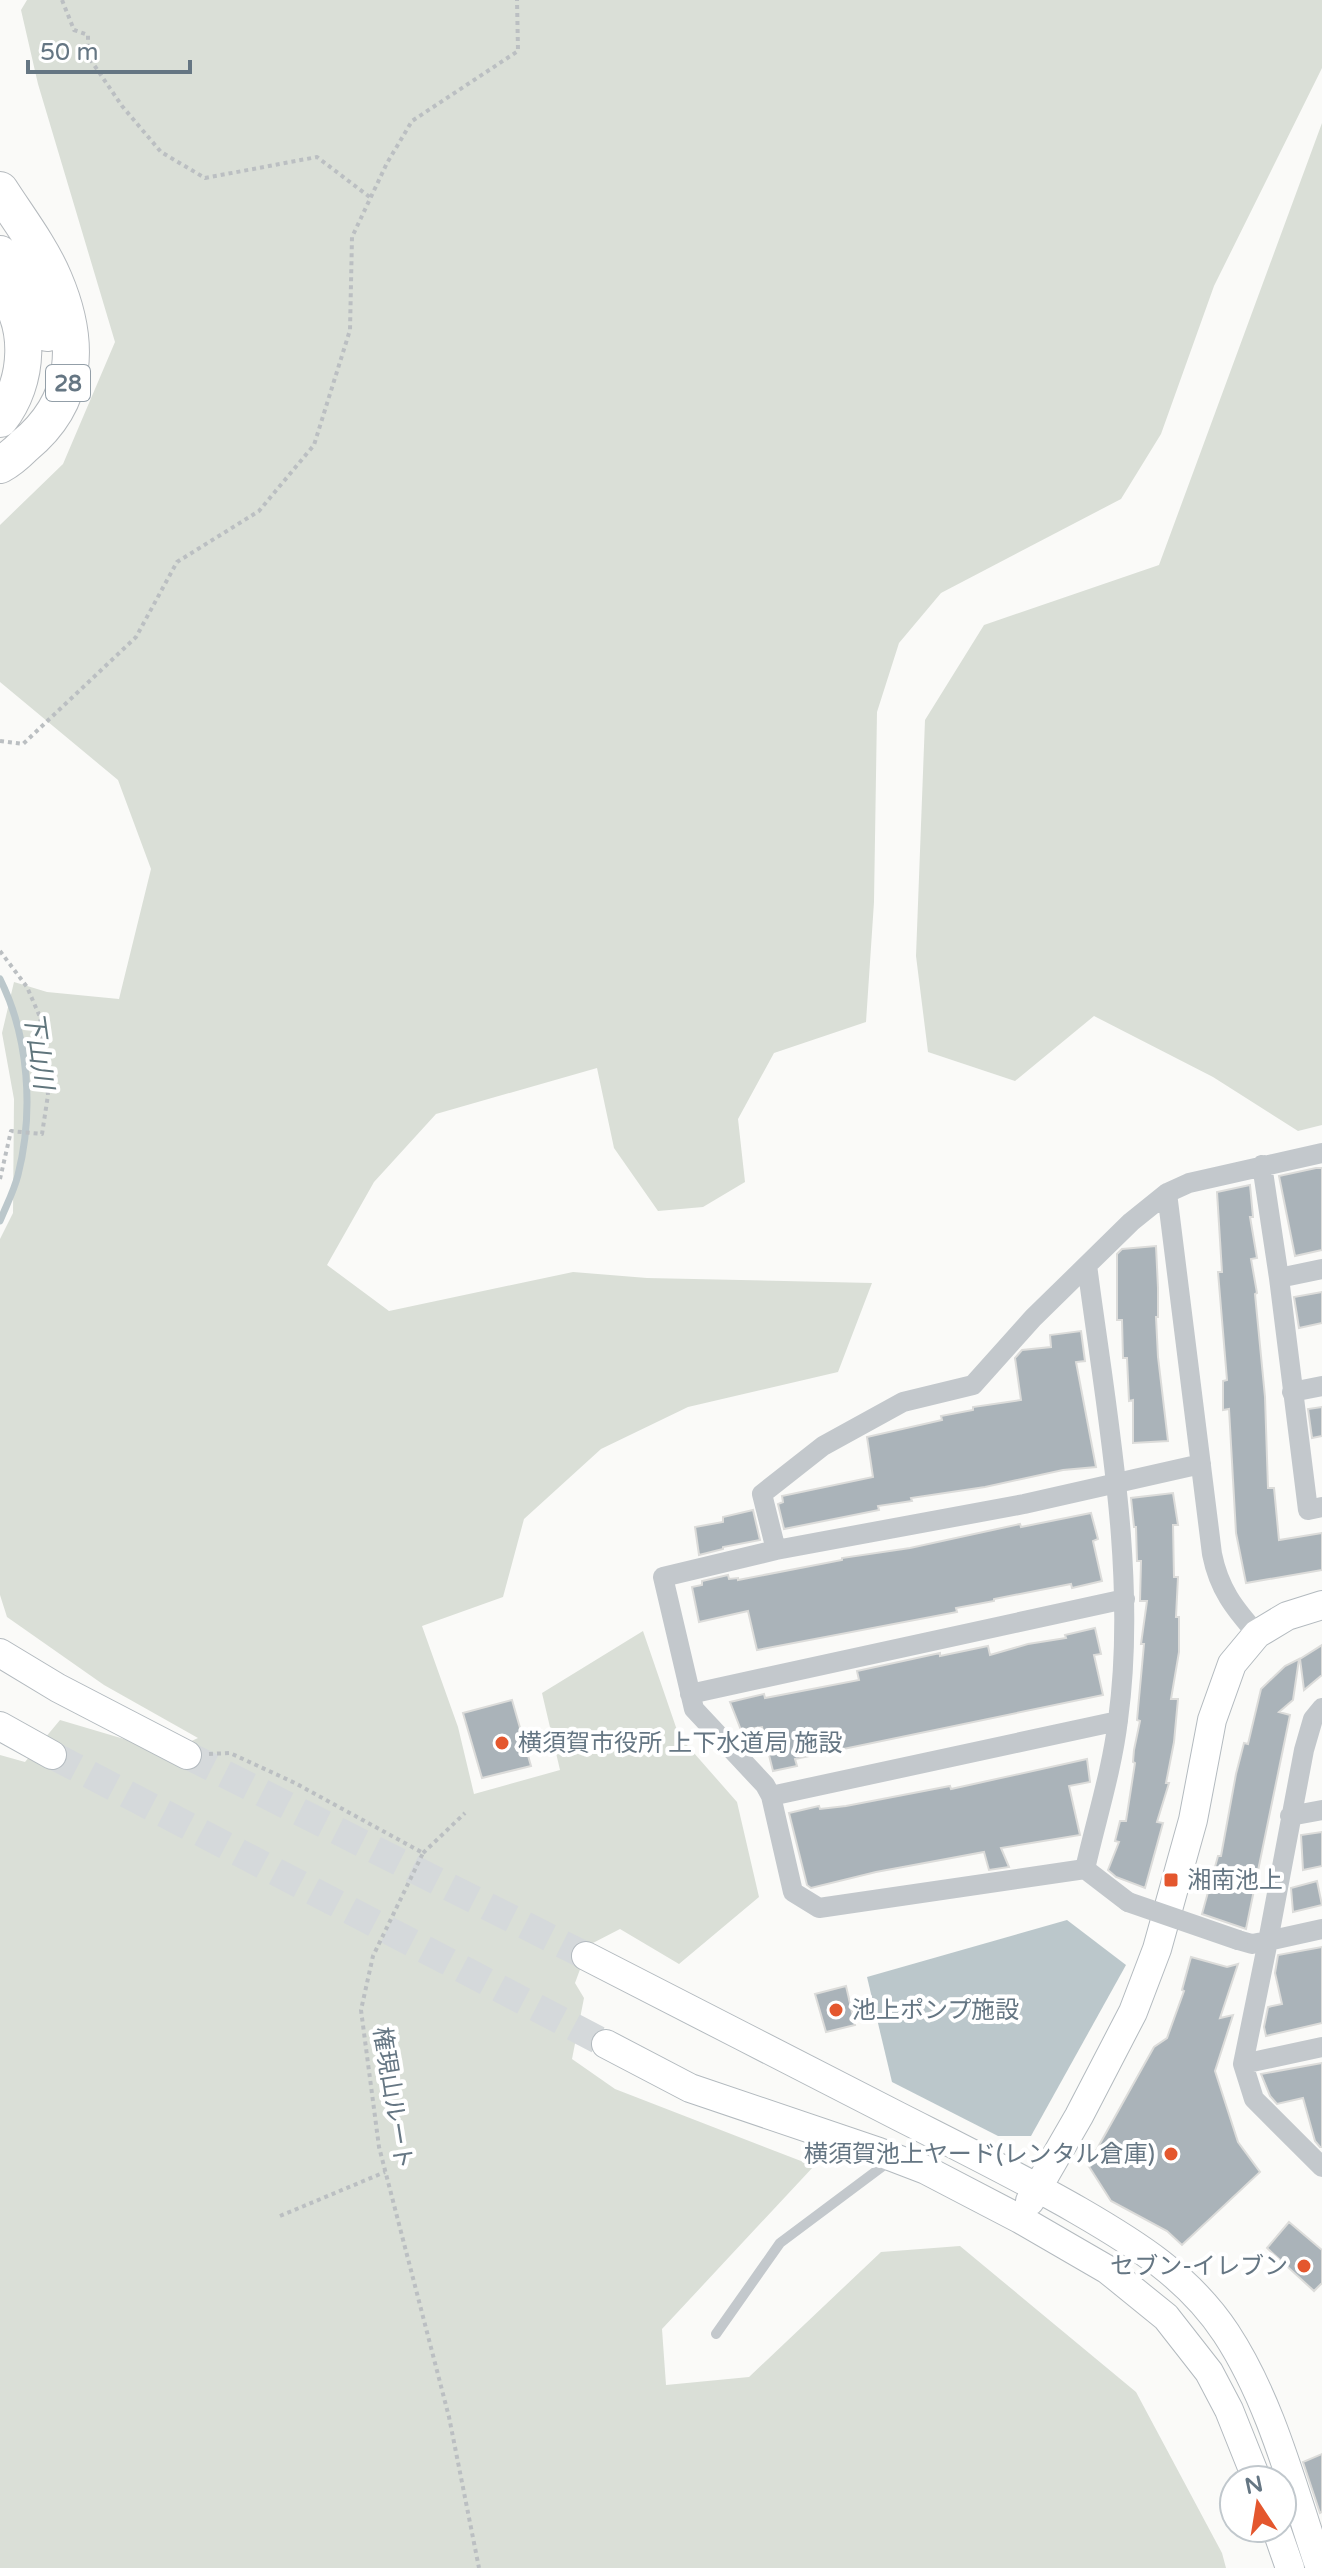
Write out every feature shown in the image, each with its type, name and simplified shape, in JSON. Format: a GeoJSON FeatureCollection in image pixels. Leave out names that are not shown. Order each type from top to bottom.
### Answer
{"type":"FeatureCollection","features":[{"type":"Feature","properties":{"kind":"highway","name":"28"},"geometry":{"type":"LineString","coordinates":[[0,190],[53,276],[65,306],[71,366],[67,389],[57,413],[38,435],[0,465]]}},
{"type":"Feature","properties":{"kind":"highway"},"geometry":{"type":"LineString","coordinates":[[0,254],[24,278],[38,298],[49,342],[48,369],[28,417],[0,449]]}},
{"type":"Feature","properties":{"kind":"highway"},"geometry":{"type":"LineString","coordinates":[[0,286],[9,296],[22,329],[24,367],[12,404],[0,419]]}},
{"type":"Feature","properties":{"kind":"street"},"geometry":{"type":"LineString","coordinates":[[776,1550],[762,1494],[823,1446],[903,1402],[973,1385],[1033,1318],[1167,1193],[1189,1183],[1322,1153]]}},
{"type":"Feature","properties":{"kind":"street"},"geometry":{"type":"LineString","coordinates":[[1262,1165],[1308,1510],[1322,1507]]}},
{"type":"Feature","properties":{"kind":"street"},"geometry":{"type":"LineString","coordinates":[[1167,1193],[1217,1579],[1234,1608],[1257,1634]]}},
{"type":"Feature","properties":{"kind":"street"},"geometry":{"type":"LineString","coordinates":[[1085,1869],[1118,1721],[1125,1599],[1115,1482],[1087,1265]]}},
{"type":"Feature","properties":{"kind":"street"},"geometry":{"type":"LineString","coordinates":[[1279,1278],[1322,1269]]}},
{"type":"Feature","properties":{"kind":"street"},"geometry":{"type":"LineString","coordinates":[[1292,1392],[1322,1386]]}},
{"type":"Feature","properties":{"kind":"street"},"geometry":{"type":"LineString","coordinates":[[1201,1464],[1024,1504],[776,1550],[663,1577],[690,1694],[694,1709],[765,1785],[771,1796],[793,1892],[819,1908],[1085,1869],[1128,1902],[1252,1944],[1322,1929]]}},
{"type":"Feature","properties":{"kind":"street"},"geometry":{"type":"LineString","coordinates":[[690,1694],[1125,1599]]}},
{"type":"Feature","properties":{"kind":"street"},"geometry":{"type":"LineString","coordinates":[[1020,2219],[1079,2116],[1133,2012],[1157,1949],[1193,1820],[1212,1720],[1232,1664],[1257,1634],[1287,1616],[1322,1605]]}},
{"type":"Feature","properties":{"kind":"street"},"geometry":{"type":"LineString","coordinates":[[0,1653],[58,1688],[187,1755]]}},
{"type":"Feature","properties":{"kind":"street"},"geometry":{"type":"LineString","coordinates":[[1322,1708],[1313,1719],[1304,1750],[1243,2064],[1254,2099],[1322,2167]]}},
{"type":"Feature","properties":{"kind":"street"},"geometry":{"type":"LineString","coordinates":[[771,1796],[1118,1721]]}},
{"type":"Feature","properties":{"kind":"street"},"geometry":{"type":"LineString","coordinates":[[0,1726],[52,1755]]}},
{"type":"Feature","properties":{"kind":"street"},"geometry":{"type":"LineString","coordinates":[[1290,1816],[1322,1810]]}},
{"type":"Feature","properties":{"kind":"street"},"geometry":{"type":"LineString","coordinates":[[586,1956],[1038,2187],[1132,2242],[1169,2269],[1198,2297],[1226,2332],[1247,2370],[1267,2415],[1320,2568]]}},
{"type":"Feature","properties":{"kind":"street"},"geometry":{"type":"LineString","coordinates":[[606,2044],[690,2088],[926,2170],[1108,2270],[1166,2317],[1209,2372],[1229,2410],[1251,2464]]}},
{"type":"Feature","properties":{"kind":"street"},"geometry":{"type":"LineString","coordinates":[[1243,2064],[1322,2047]]}},
{"type":"Feature","properties":{"kind":"street"},"geometry":{"type":"LineString","coordinates":[[1282,2544],[1290,2568]]}},
{"type":"Feature","properties":{"kind":"lane"},"geometry":{"type":"LineString","coordinates":[[716,2334],[780,2243],[894,2158]]}},
{"type":"Feature","properties":{"kind":"path"},"geometry":{"type":"LineString","coordinates":[[62,0],[74,30],[88,35],[88,56],[122,106],[161,152],[205,178],[317,157],[371,198]]}},
{"type":"Feature","properties":{"kind":"path"},"geometry":{"type":"LineString","coordinates":[[0,741],[23,744],[136,637],[177,562],[259,511],[314,445],[350,330],[352,237],[412,121],[518,51],[517,0]]}},
{"type":"Feature","properties":{"kind":"path"},"geometry":{"type":"LineString","coordinates":[[0,951],[27,987],[40,1017],[48,1095],[42,1134],[11,1131],[0,1179]]}},
{"type":"Feature","properties":{"kind":"path"},"geometry":{"type":"LineString","coordinates":[[230,1753],[295,1783],[423,1853],[465,1813]]}},
{"type":"Feature","properties":{"kind":"path","name":"権現山ルート"},"geometry":{"type":"LineString","coordinates":[[423,1853],[373,1956],[361,2010],[379,2147],[449,2417],[479,2568]]}},
{"type":"Feature","properties":{"kind":"path"},"geometry":{"type":"LineString","coordinates":[[280,2216],[385,2172]]}},
{"type":"Feature","properties":{"kind":"shaded area"},"geometry":{"type":"Polygon","coordinates":[[[27,0],[1322,0],[1322,68],[1214,286],[1161,434],[1121,499],[941,593],[899,643],[877,712],[874,902],[866,1022],[774,1053],[738,1119],[745,1182],[703,1207],[658,1211],[614,1148],[597,1068],[436,1114],[374,1182],[327,1265],[389,1311],[573,1272],[647,1278],[872,1283],[838,1372],[688,1407],[601,1449],[524,1519],[503,1597],[422,1626],[458,1727],[474,1794],[560,1770],[542,1693],[643,1631],[679,1736],[737,1802],[759,1897],[679,1964],[620,1929],[589,1945],[575,1983],[584,1998],[572,2059],[615,2089],[814,2166],[662,2329],[666,2385],[749,2377],[881,2252],[960,2246],[1136,2392],[1222,2553],[1226,2568],[0,2568],[0,1755],[25,1762],[60,1720],[168,1752],[198,1738],[104,1685],[7,1617],[0,1595],[0,1239],[13,1213],[14,1099],[2,1033],[14,982],[47,992],[119,999],[151,869],[118,780],[0,682],[0,525],[63,464],[115,342],[38,84],[21,10],[27,0]]]}},
{"type":"Feature","properties":{"kind":"shaded area"},"geometry":{"type":"Polygon","coordinates":[[[1322,123],[1322,1125],[1298,1131],[1213,1077],[1094,1016],[1015,1081],[928,1052],[916,956],[925,720],[984,625],[1159,565],[1322,123]]]}},
{"type":"Feature","properties":{"kind":"shaded area"},"geometry":{"type":"Polygon","coordinates":[[[1067,1920],[1126,1965],[1031,2136],[998,2136],[892,2082],[867,1977],[1067,1920]]]}},
{"type":"Feature","properties":{"kind":"building"},"geometry":{"type":"Polygon","coordinates":[[[1322,1168],[1322,1250],[1295,1256],[1279,1176],[1322,1168]]]}},
{"type":"Feature","properties":{"kind":"building"},"geometry":{"type":"Polygon","coordinates":[[[1250,1185],[1253,1217],[1250,1217],[1257,1258],[1251,1259],[1257,1293],[1265,1397],[1268,1488],[1274,1488],[1279,1540],[1322,1533],[1322,1570],[1246,1583],[1236,1533],[1229,1409],[1223,1410],[1223,1381],[1227,1380],[1218,1272],[1222,1272],[1217,1192],[1250,1185]]]}},
{"type":"Feature","properties":{"kind":"building"},"geometry":{"type":"Polygon","coordinates":[[[1156,1246],[1158,1357],[1168,1441],[1133,1443],[1133,1400],[1129,1401],[1127,1358],[1123,1358],[1122,1320],[1117,1320],[1117,1254],[1122,1249],[1156,1246]]]}},
{"type":"Feature","properties":{"kind":"building"},"geometry":{"type":"Polygon","coordinates":[[[1322,1292],[1322,1323],[1299,1328],[1294,1297],[1322,1292]]]}},
{"type":"Feature","properties":{"kind":"building"},"geometry":{"type":"Polygon","coordinates":[[[1081,1331],[1085,1361],[1076,1362],[1096,1467],[1063,1470],[985,1487],[911,1498],[912,1501],[878,1506],[879,1510],[784,1529],[778,1504],[783,1502],[782,1496],[873,1477],[867,1437],[942,1420],[941,1416],[973,1410],[973,1407],[1021,1400],[1015,1358],[1022,1350],[1051,1347],[1050,1335],[1081,1331]]]}},
{"type":"Feature","properties":{"kind":"building"},"geometry":{"type":"Polygon","coordinates":[[[1322,1407],[1322,1436],[1312,1438],[1308,1409],[1322,1407]]]}},
{"type":"Feature","properties":{"kind":"building"},"geometry":{"type":"Polygon","coordinates":[[[1173,1493],[1178,1525],[1173,1525],[1174,1577],[1178,1577],[1176,1617],[1179,1617],[1179,1652],[1171,1699],[1178,1699],[1166,1783],[1169,1783],[1157,1822],[1163,1823],[1145,1888],[1116,1877],[1108,1870],[1119,1842],[1115,1841],[1120,1821],[1126,1821],[1140,1721],[1137,1720],[1144,1644],[1141,1644],[1147,1601],[1140,1601],[1141,1561],[1137,1561],[1131,1498],[1173,1493]]]}},
{"type":"Feature","properties":{"kind":"building"},"geometry":{"type":"Polygon","coordinates":[[[753,1510],[760,1540],[699,1555],[695,1527],[723,1522],[723,1517],[753,1510]]]}},
{"type":"Feature","properties":{"kind":"building"},"geometry":{"type":"Polygon","coordinates":[[[1091,1513],[1098,1539],[1093,1541],[1102,1581],[994,1599],[956,1608],[957,1612],[757,1650],[748,1611],[699,1622],[692,1587],[702,1585],[702,1581],[728,1575],[729,1579],[738,1580],[1020,1524],[1021,1527],[1091,1513]]]}},
{"type":"Feature","properties":{"kind":"building"},"geometry":{"type":"Polygon","coordinates":[[[1095,1628],[1101,1654],[1094,1655],[1103,1695],[795,1759],[797,1766],[773,1771],[762,1727],[741,1730],[730,1702],[859,1680],[857,1671],[940,1653],[940,1656],[988,1646],[990,1655],[1028,1644],[1066,1638],[1065,1635],[1095,1628]]]}},
{"type":"Feature","properties":{"kind":"building"},"geometry":{"type":"Polygon","coordinates":[[[1322,1645],[1322,1675],[1304,1690],[1300,1659],[1322,1645]]]}},
{"type":"Feature","properties":{"kind":"building"},"geometry":{"type":"Polygon","coordinates":[[[1299,1659],[1293,1700],[1279,1712],[1290,1715],[1246,1929],[1202,1914],[1218,1856],[1221,1856],[1236,1774],[1244,1743],[1248,1744],[1261,1689],[1285,1666],[1299,1659]]]}},
{"type":"Feature","properties":{"kind":"building"},"geometry":{"type":"Polygon","coordinates":[[[512,1700],[531,1766],[482,1778],[463,1713],[512,1700]]]}},
{"type":"Feature","properties":{"kind":"building"},"geometry":{"type":"Polygon","coordinates":[[[1087,1759],[1090,1782],[1069,1786],[1080,1835],[1001,1848],[1009,1867],[989,1870],[984,1852],[876,1872],[811,1888],[807,1885],[789,1813],[819,1806],[820,1809],[846,1806],[950,1786],[951,1789],[1087,1759]]]}},
{"type":"Feature","properties":{"kind":"building"},"geometry":{"type":"Polygon","coordinates":[[[1322,1832],[1322,1866],[1303,1870],[1301,1835],[1322,1832]]]}},
{"type":"Feature","properties":{"kind":"building"},"geometry":{"type":"Polygon","coordinates":[[[1317,1881],[1322,1905],[1293,1912],[1291,1888],[1317,1881]]]}},
{"type":"Feature","properties":{"kind":"building"},"geometry":{"type":"Polygon","coordinates":[[[1322,1947],[1322,2023],[1266,2036],[1264,2027],[1268,2007],[1282,2004],[1275,1973],[1278,1955],[1322,1947]]]}},
{"type":"Feature","properties":{"kind":"building","name":"横須賀池上ヤード(レンタル倉庫)"},"geometry":{"type":"Polygon","coordinates":[[[1191,1957],[1227,1967],[1238,1964],[1220,2018],[1233,2015],[1215,2071],[1238,2142],[1260,2172],[1182,2245],[1167,2231],[1111,2201],[1088,2165],[1154,2047],[1167,2038],[1184,1991],[1191,1957]]]}},
{"type":"Feature","properties":{"kind":"building","name":"池上ポンプ施設"},"geometry":{"type":"Polygon","coordinates":[[[846,1986],[855,2025],[826,2032],[815,1994],[846,1986]]]}},
{"type":"Feature","properties":{"kind":"building"},"geometry":{"type":"Polygon","coordinates":[[[1322,2063],[1320,2147],[1315,2141],[1303,2098],[1277,2104],[1270,2096],[1261,2074],[1322,2063]]]}},
{"type":"Feature","properties":{"kind":"building","name":"セブン-イレブン"},"geometry":{"type":"Polygon","coordinates":[[[1289,2222],[1322,2250],[1322,2283],[1314,2291],[1267,2248],[1289,2222]]]}},
{"type":"Feature","properties":{"kind":"building"},"geometry":{"type":"Polygon","coordinates":[[[1322,2454],[1322,2512],[1320,2513],[1303,2462],[1322,2454]]]}},
{"type":"Feature","properties":{"kind":"waterway","name":"下山川"},"geometry":{"type":"LineString","coordinates":[[0,979],[10,1001],[23,1050],[27,1101],[18,1175],[0,1221]]}},
{"type":"Feature","properties":{"kind":"tunnel"},"geometry":{"type":"LineString","coordinates":[[52,1755],[606,2044]]}},
{"type":"Feature","properties":{"kind":"tunnel"},"geometry":{"type":"LineString","coordinates":[[187,1755],[586,1956]]}},
{"type":"Feature","properties":{"kind":"place","name":"横須賀市役所 上下水道局 施設"},"geometry":{"type":"Point","coordinates":[502,1743]}},
{"type":"Feature","properties":{"kind":"place","name":"湘南池上"},"geometry":{"type":"Point","coordinates":[1171,1880]}},
{"type":"Feature","properties":{"kind":"place","name":"池上ポンプ施設"},"geometry":{"type":"Point","coordinates":[836,2010]}},
{"type":"Feature","properties":{"kind":"place","name":"横須賀池上ヤード(レンタル倉庫)"},"geometry":{"type":"Point","coordinates":[1171,2154]}},
{"type":"Feature","properties":{"kind":"place","name":"セブン-イレブン"},"geometry":{"type":"Point","coordinates":[1304,2266]}}]}
